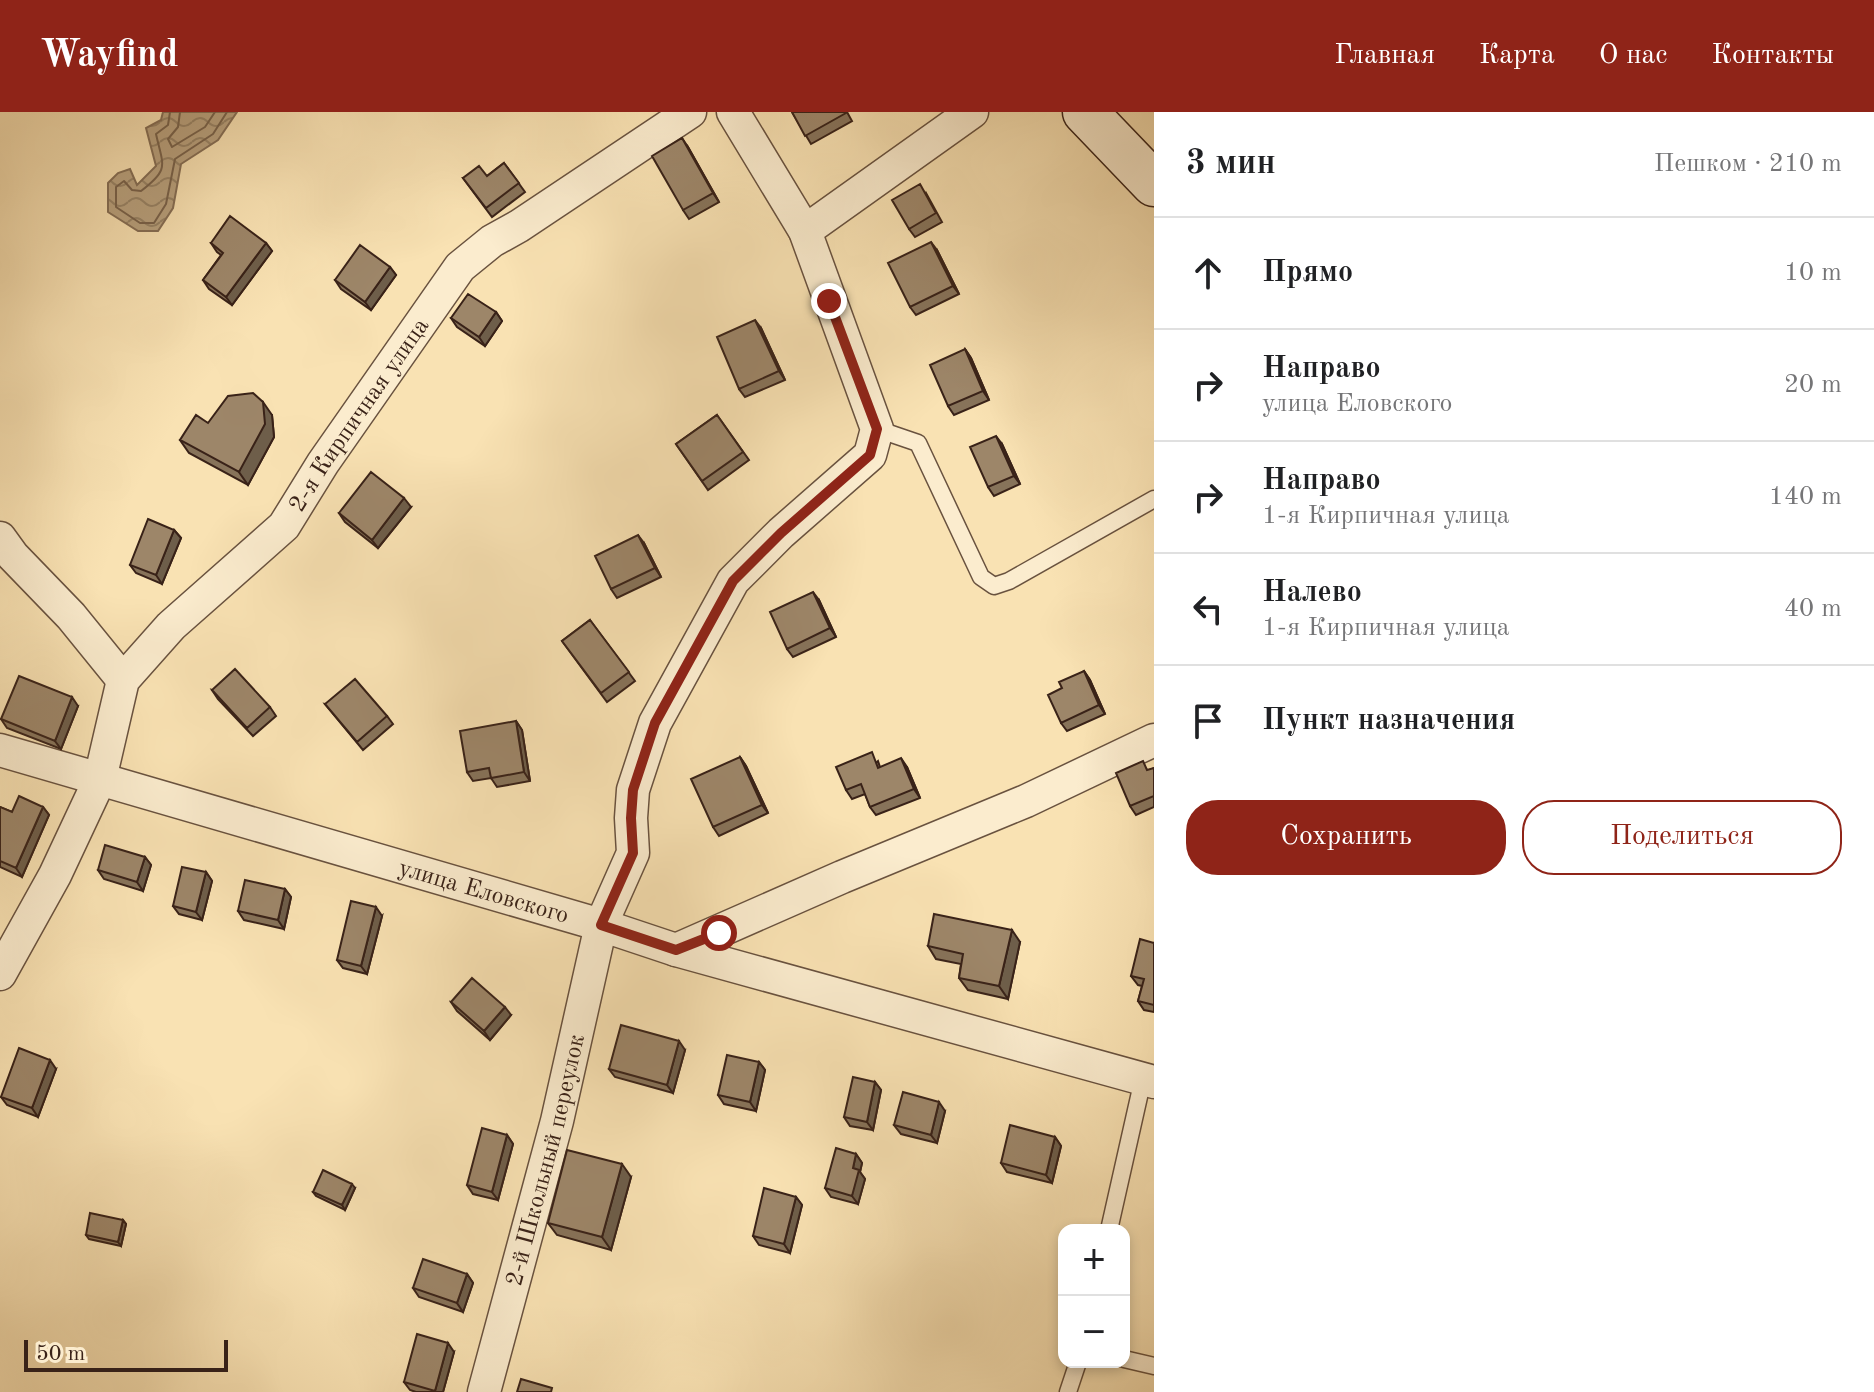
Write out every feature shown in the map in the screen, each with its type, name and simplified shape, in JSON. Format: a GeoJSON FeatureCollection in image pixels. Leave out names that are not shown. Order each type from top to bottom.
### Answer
{"type":"FeatureCollection","features":[{"type":"Feature","properties":{"kind":"street","name":"2-я Кирпичная улица"},"geometry":{"type":"LineString","coordinates":[[0,974],[55,875],[100,779],[123,680],[171,626],[284,526],[323,463],[460,267],[492,241],[690,112]]}},
{"type":"Feature","properties":{"kind":"street"},"geometry":{"type":"LineString","coordinates":[[733,112],[805,231],[877,429]]}},
{"type":"Feature","properties":{"kind":"street"},"geometry":{"type":"LineString","coordinates":[[805,231],[972,112]]}},
{"type":"Feature","properties":{"kind":"street"},"geometry":{"type":"LineString","coordinates":[[1085,112],[1154,184]]}},
{"type":"Feature","properties":{"kind":"street","name":"2-й Школьный переулок"},"geometry":{"type":"LineString","coordinates":[[484,1392],[557,1121],[601,925],[633,853],[633,790],[655,723],[733,581],[781,533],[870,455],[877,429]]}},
{"type":"Feature","properties":{"kind":"street"},"geometry":{"type":"LineString","coordinates":[[0,538],[13,556],[71,616],[123,680]]}},
{"type":"Feature","properties":{"kind":"street"},"geometry":{"type":"LineString","coordinates":[[676,950],[1026,801],[1154,740]]}},
{"type":"Feature","properties":{"kind":"street","name":"улица Еловского"},"geometry":{"type":"LineString","coordinates":[[0,750],[601,925],[676,950],[1148,1080]]}},
{"type":"Feature","properties":{"kind":"lane"},"geometry":{"type":"LineString","coordinates":[[877,429],[918,443],[981,577],[994,586],[1009,581],[1154,499]]}},
{"type":"Feature","properties":{"kind":"lane"},"geometry":{"type":"LineString","coordinates":[[1111,1224],[1148,1080]]}},
{"type":"Feature","properties":{"kind":"lane"},"geometry":{"type":"LineString","coordinates":[[1130,1360],[1154,1366]]}},
{"type":"Feature","properties":{"kind":"lane"},"geometry":{"type":"LineString","coordinates":[[1068,1392],[1076,1368]]}},
{"type":"Feature","properties":{"kind":"water"},"geometry":{"type":"Polygon","coordinates":[[[163,112],[237,112],[218,140],[181,164],[173,208],[158,231],[138,231],[108,212],[108,183],[118,173],[130,169],[137,185],[156,166],[146,128],[161,120],[163,112]]]}},
{"type":"Feature","properties":{"kind":"building"},"geometry":{"type":"Polygon","coordinates":[[[792,112],[846,112],[846,113],[805,136],[792,112]]]}},
{"type":"Feature","properties":{"kind":"building"},"geometry":{"type":"Polygon","coordinates":[[[682,138],[713,193],[683,210],[652,156],[682,138]]]}},
{"type":"Feature","properties":{"kind":"building"},"geometry":{"type":"Polygon","coordinates":[[[504,163],[519,183],[486,208],[463,178],[479,166],[487,176],[504,163]]]}},
{"type":"Feature","properties":{"kind":"building"},"geometry":{"type":"Polygon","coordinates":[[[920,184],[936,213],[909,229],[892,200],[920,184]]]}},
{"type":"Feature","properties":{"kind":"building"},"geometry":{"type":"Polygon","coordinates":[[[230,216],[266,243],[226,297],[203,280],[223,253],[211,243],[230,216]]]}},
{"type":"Feature","properties":{"kind":"building"},"geometry":{"type":"Polygon","coordinates":[[[931,242],[953,286],[910,307],[888,263],[931,242]]]}},
{"type":"Feature","properties":{"kind":"building"},"geometry":{"type":"Polygon","coordinates":[[[360,245],[390,267],[365,302],[335,280],[360,245]]]}},
{"type":"Feature","properties":{"kind":"building"},"geometry":{"type":"Polygon","coordinates":[[[468,294],[496,312],[479,337],[451,318],[468,294]]]}},
{"type":"Feature","properties":{"kind":"building"},"geometry":{"type":"Polygon","coordinates":[[[755,320],[779,371],[739,389],[717,337],[755,320]]]}},
{"type":"Feature","properties":{"kind":"building"},"geometry":{"type":"Polygon","coordinates":[[[965,349],[983,391],[948,406],[930,365],[965,349]]]}},
{"type":"Feature","properties":{"kind":"building"},"geometry":{"type":"Polygon","coordinates":[[[253,393],[263,402],[265,424],[239,472],[180,440],[196,415],[208,423],[228,396],[253,393]]]}},
{"type":"Feature","properties":{"kind":"building"},"geometry":{"type":"Polygon","coordinates":[[[717,415],[743,452],[702,481],[676,444],[717,415]]]}},
{"type":"Feature","properties":{"kind":"building"},"geometry":{"type":"Polygon","coordinates":[[[996,436],[1014,476],[988,487],[970,447],[996,436]]]}},
{"type":"Feature","properties":{"kind":"building"},"geometry":{"type":"Polygon","coordinates":[[[371,472],[404,498],[372,540],[339,513],[371,472]]]}},
{"type":"Feature","properties":{"kind":"building"},"geometry":{"type":"Polygon","coordinates":[[[148,519],[174,530],[156,575],[130,565],[148,519]]]}},
{"type":"Feature","properties":{"kind":"building"},"geometry":{"type":"Polygon","coordinates":[[[638,535],[655,568],[611,589],[595,556],[638,535]]]}},
{"type":"Feature","properties":{"kind":"building"},"geometry":{"type":"Polygon","coordinates":[[[813,592],[830,628],[787,649],[770,612],[813,592]]]}},
{"type":"Feature","properties":{"kind":"building"},"geometry":{"type":"Polygon","coordinates":[[[590,620],[629,672],[601,693],[562,641],[590,620]]]}},
{"type":"Feature","properties":{"kind":"building"},"geometry":{"type":"Polygon","coordinates":[[[235,669],[270,707],[247,728],[212,690],[235,669]]]}},
{"type":"Feature","properties":{"kind":"building"},"geometry":{"type":"Polygon","coordinates":[[[1084,671],[1099,705],[1061,723],[1048,695],[1062,688],[1059,682],[1084,671]]]}},
{"type":"Feature","properties":{"kind":"building"},"geometry":{"type":"Polygon","coordinates":[[[19,676],[72,697],[55,741],[1,719],[19,676]]]}},
{"type":"Feature","properties":{"kind":"building"},"geometry":{"type":"Polygon","coordinates":[[[355,679],[387,716],[357,742],[325,704],[355,679]]]}},
{"type":"Feature","properties":{"kind":"building"},"geometry":{"type":"Polygon","coordinates":[[[516,721],[524,772],[491,778],[489,768],[467,772],[460,731],[516,721]]]}},
{"type":"Feature","properties":{"kind":"building"},"geometry":{"type":"Polygon","coordinates":[[[872,752],[878,768],[901,758],[914,789],[870,807],[861,784],[846,790],[836,767],[872,752]]]}},
{"type":"Feature","properties":{"kind":"building"},"geometry":{"type":"Polygon","coordinates":[[[740,757],[762,805],[713,827],[691,779],[740,757]]]}},
{"type":"Feature","properties":{"kind":"building"},"geometry":{"type":"Polygon","coordinates":[[[1143,761],[1147,770],[1154,768],[1154,796],[1130,806],[1116,773],[1143,761]]]}},
{"type":"Feature","properties":{"kind":"building"},"geometry":{"type":"Polygon","coordinates":[[[19,796],[43,807],[16,868],[0,861],[0,807],[12,812],[19,796]]]}},
{"type":"Feature","properties":{"kind":"building"},"geometry":{"type":"Polygon","coordinates":[[[105,845],[145,857],[137,882],[98,870],[105,845]]]}},
{"type":"Feature","properties":{"kind":"building"},"geometry":{"type":"Polygon","coordinates":[[[182,867],[206,872],[196,912],[173,906],[182,867]]]}},
{"type":"Feature","properties":{"kind":"building"},"geometry":{"type":"Polygon","coordinates":[[[245,880],[285,889],[278,920],[238,911],[245,880]]]}},
{"type":"Feature","properties":{"kind":"building"},"geometry":{"type":"Polygon","coordinates":[[[351,901],[376,907],[361,966],[337,960],[351,901]]]}},
{"type":"Feature","properties":{"kind":"building"},"geometry":{"type":"Polygon","coordinates":[[[934,914],[1012,930],[999,986],[959,978],[963,954],[928,946],[934,914]]]}},
{"type":"Feature","properties":{"kind":"building"},"geometry":{"type":"Polygon","coordinates":[[[1140,939],[1154,943],[1154,1005],[1138,1001],[1144,979],[1131,976],[1140,939]]]}},
{"type":"Feature","properties":{"kind":"building"},"geometry":{"type":"Polygon","coordinates":[[[472,978],[505,1007],[484,1031],[451,1002],[472,978]]]}},
{"type":"Feature","properties":{"kind":"building"},"geometry":{"type":"Polygon","coordinates":[[[621,1025],[679,1041],[667,1085],[609,1069],[621,1025]]]}},
{"type":"Feature","properties":{"kind":"building"},"geometry":{"type":"Polygon","coordinates":[[[19,1048],[50,1060],[32,1108],[1,1097],[19,1048]]]}},
{"type":"Feature","properties":{"kind":"building"},"geometry":{"type":"Polygon","coordinates":[[[727,1055],[759,1062],[750,1102],[718,1095],[727,1055]]]}},
{"type":"Feature","properties":{"kind":"building"},"geometry":{"type":"Polygon","coordinates":[[[853,1077],[875,1082],[867,1122],[844,1117],[853,1077]]]}},
{"type":"Feature","properties":{"kind":"building"},"geometry":{"type":"Polygon","coordinates":[[[903,1092],[939,1102],[931,1135],[894,1125],[903,1092]]]}},
{"type":"Feature","properties":{"kind":"building"},"geometry":{"type":"Polygon","coordinates":[[[1010,1125],[1055,1137],[1046,1175],[1001,1163],[1010,1125]]]}},
{"type":"Feature","properties":{"kind":"building"},"geometry":{"type":"Polygon","coordinates":[[[482,1128],[507,1135],[492,1192],[467,1185],[482,1128]]]}},
{"type":"Feature","properties":{"kind":"building"},"geometry":{"type":"Polygon","coordinates":[[[836,1148],[856,1154],[853,1168],[859,1170],[852,1196],[825,1188],[836,1148]]]}},
{"type":"Feature","properties":{"kind":"building"},"geometry":{"type":"Polygon","coordinates":[[[567,1150],[622,1164],[602,1237],[548,1223],[567,1150]]]}},
{"type":"Feature","properties":{"kind":"building"},"geometry":{"type":"Polygon","coordinates":[[[323,1170],[352,1184],[342,1205],[313,1192],[323,1170]]]}},
{"type":"Feature","properties":{"kind":"building"},"geometry":{"type":"Polygon","coordinates":[[[764,1188],[796,1197],[784,1244],[753,1236],[764,1188]]]}},
{"type":"Feature","properties":{"kind":"building"},"geometry":{"type":"Polygon","coordinates":[[[90,1213],[123,1220],[118,1242],[86,1235],[90,1213]]]}},
{"type":"Feature","properties":{"kind":"building"},"geometry":{"type":"Polygon","coordinates":[[[423,1259],[467,1274],[457,1303],[413,1288],[423,1259]]]}},
{"type":"Feature","properties":{"kind":"building"},"geometry":{"type":"Polygon","coordinates":[[[417,1334],[448,1343],[435,1391],[404,1382],[417,1334]]]}},
{"type":"Feature","properties":{"kind":"building"},"geometry":{"type":"Polygon","coordinates":[[[521,1379],[552,1388],[551,1392],[517,1392],[521,1379]]]}},
{"type":"Feature","properties":{"kind":"route"},"geometry":{"type":"LineString","coordinates":[[719,933],[676,950],[601,925],[633,853],[633,790],[655,723],[733,581],[781,533],[870,455],[877,429],[829,301]]}}]}
